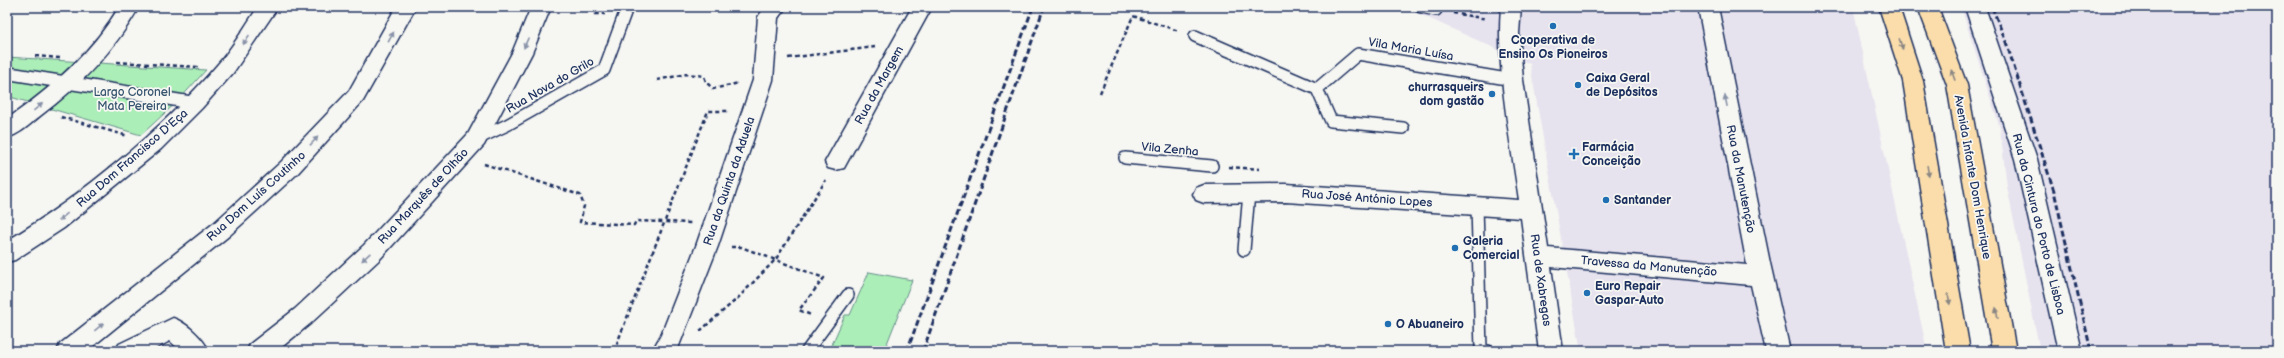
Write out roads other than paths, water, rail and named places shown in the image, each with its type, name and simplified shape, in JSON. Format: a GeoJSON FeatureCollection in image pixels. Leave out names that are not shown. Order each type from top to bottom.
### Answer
{"type":"FeatureCollection","features":[{"type":"Feature","properties":{"kind":"main road"},"geometry":{"type":"LineString","coordinates":[[1890,7],[1913,81],[1958,351]]}},
{"type":"Feature","properties":{"kind":"main road","name":"Avenida Infante Dom Henrique"},"geometry":{"type":"LineString","coordinates":[[1928,7],[1956,85],[2004,351]]}},
{"type":"Feature","properties":{"kind":"street"},"geometry":{"type":"LineString","coordinates":[[7,130],[37,109],[89,60],[124,17],[129,7]]}},
{"type":"Feature","properties":{"kind":"street","name":"Rua Dom Francisco D'Eça"},"geometry":{"type":"LineString","coordinates":[[7,253],[56,222],[153,143],[195,103],[226,68],[268,7]]}},
{"type":"Feature","properties":{"kind":"street","name":"Rua Dom Luís Coutinho"},"geometry":{"type":"LineString","coordinates":[[69,351],[222,229],[289,168],[356,96],[406,7]]}},
{"type":"Feature","properties":{"kind":"street","name":"Rua Marquês de Olhão"},"geometry":{"type":"LineString","coordinates":[[259,351],[303,316],[372,252],[476,139],[522,53],[542,7]]}},
{"type":"Feature","properties":{"kind":"street","name":"Rua da Quinta da Aduela"},"geometry":{"type":"LineString","coordinates":[[664,351],[671,340],[707,246],[763,80],[768,17],[776,7]]}},
{"type":"Feature","properties":{"kind":"street","name":"Rua da Margem"},"geometry":{"type":"LineString","coordinates":[[836,162],[922,7]]}},
{"type":"Feature","properties":{"kind":"street","name":"Rua da Manutenção"},"geometry":{"type":"LineString","coordinates":[[1708,7],[1761,276],[1778,351]]}},
{"type":"Feature","properties":{"kind":"street","name":"Rua da Cintura do Porto de Lisboa"},"geometry":{"type":"LineString","coordinates":[[1975,7],[2026,159],[2070,351]]}},
{"type":"Feature","properties":{"kind":"street","name":"Rua de Xabregas"},"geometry":{"type":"LineString","coordinates":[[1510,15],[1512,80],[1551,351]]}},
{"type":"Feature","properties":{"kind":"street"},"geometry":{"type":"LineString","coordinates":[[7,73],[195,103]]}},
{"type":"Feature","properties":{"kind":"street","name":"Rua José António Lopes"},"geometry":{"type":"LineString","coordinates":[[1204,194],[1286,193],[1531,210]]}},
{"type":"Feature","properties":{"kind":"street","name":"Travessa da Manutenção"},"geometry":{"type":"LineString","coordinates":[[1537,256],[1761,276]]}},
{"type":"Feature","properties":{"kind":"street"},"geometry":{"type":"LineString","coordinates":[[128,351],[173,328],[197,351]]}},
{"type":"Feature","properties":{"kind":"lane"},"geometry":{"type":"LineString","coordinates":[[1421,7],[1436,10]]}},
{"type":"Feature","properties":{"kind":"lane","name":"Rua Nova do Grilo"},"geometry":{"type":"LineString","coordinates":[[476,139],[507,126],[604,70],[625,13]]}},
{"type":"Feature","properties":{"kind":"lane"},"geometry":{"type":"LineString","coordinates":[[1195,36],[1317,89],[1331,122],[1403,128]]}},
{"type":"Feature","properties":{"kind":"lane","name":"Vila Maria Luísa"},"geometry":{"type":"LineString","coordinates":[[1317,89],[1358,54],[1512,80]]}},
{"type":"Feature","properties":{"kind":"lane","name":"Vila Zenha"},"geometry":{"type":"LineString","coordinates":[[1125,158],[1212,166]]}},
{"type":"Feature","properties":{"kind":"lane"},"geometry":{"type":"LineString","coordinates":[[1244,250],[1250,193]]}},
{"type":"Feature","properties":{"kind":"lane"},"geometry":{"type":"LineString","coordinates":[[1477,206],[1482,351]]}},
{"type":"Feature","properties":{"kind":"lane"},"geometry":{"type":"LineString","coordinates":[[807,351],[848,295]]}},
{"type":"Feature","properties":{"kind":"railway"},"geometry":{"type":"LineString","coordinates":[[907,351],[1033,7]]}},
{"type":"Feature","properties":{"kind":"railway"},"geometry":{"type":"LineString","coordinates":[[923,351],[1044,7]]}},
{"type":"Feature","properties":{"kind":"railway"},"geometry":{"type":"LineString","coordinates":[[1992,7],[2006,42],[2054,191],[2091,351]]}},
{"type":"Feature","properties":{"kind":"place","name":"Cooperativa de Ensino Os Pioneiros"},"geometry":{"type":"Point","coordinates":[1553,26]}},
{"type":"Feature","properties":{"kind":"place","name":"Caixa Geral de Depósitos"},"geometry":{"type":"Point","coordinates":[1578,85]}},
{"type":"Feature","properties":{"kind":"place","name":"churrasqueirs dom gastão"},"geometry":{"type":"Point","coordinates":[1492,94]}},
{"type":"Feature","properties":{"kind":"place","name":"Farmácia Conceição"},"geometry":{"type":"Point","coordinates":[1574,154]}},
{"type":"Feature","properties":{"kind":"place","name":"Santander"},"geometry":{"type":"Point","coordinates":[1606,200]}},
{"type":"Feature","properties":{"kind":"place","name":"Galeria Comercial"},"geometry":{"type":"Point","coordinates":[1455,248]}},
{"type":"Feature","properties":{"kind":"place","name":"Euro Repair Gaspar-Auto"},"geometry":{"type":"Point","coordinates":[1587,293]}},
{"type":"Feature","properties":{"kind":"place","name":"O Abuaneiro"},"geometry":{"type":"Point","coordinates":[1388,324]}},
{"type":"Feature","properties":{"kind":"park label","name":"Largo Coronel Mata Pereira"},"geometry":{"type":"Point","coordinates":[132,99]}}]}
